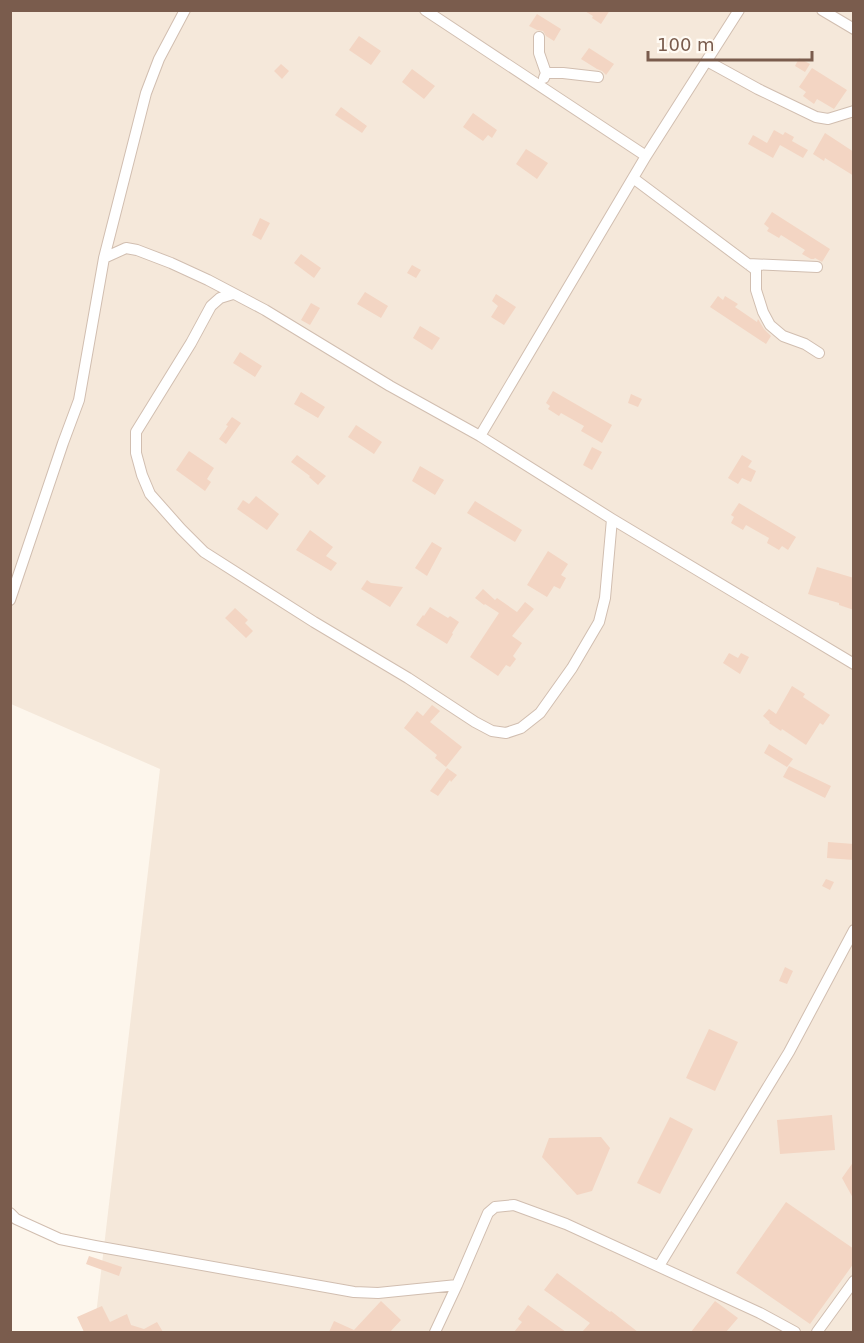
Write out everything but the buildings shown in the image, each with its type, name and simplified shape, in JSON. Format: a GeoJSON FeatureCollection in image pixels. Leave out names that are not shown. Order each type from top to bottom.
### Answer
{"type":"FeatureCollection","features":[{"type":"Feature","properties":{"kind":"street"},"geometry":{"type":"LineString","coordinates":[[10,600],[79,400],[104,258],[146,93],[159,59],[185,10]]}},
{"type":"Feature","properties":{"kind":"street"},"geometry":{"type":"LineString","coordinates":[[425,10],[646,156]]}},
{"type":"Feature","properties":{"kind":"street"},"geometry":{"type":"LineString","coordinates":[[480,436],[646,156],[739,10]]}},
{"type":"Feature","properties":{"kind":"street"},"geometry":{"type":"LineString","coordinates":[[822,10],[854,29]]}},
{"type":"Feature","properties":{"kind":"street"},"geometry":{"type":"LineString","coordinates":[[539,37],[539,53],[546,74],[541,87]]}},
{"type":"Feature","properties":{"kind":"street"},"geometry":{"type":"LineString","coordinates":[[707,61],[816,117],[828,119],[854,111]]}},
{"type":"Feature","properties":{"kind":"street"},"geometry":{"type":"LineString","coordinates":[[546,74],[563,73],[598,77]]}},
{"type":"Feature","properties":{"kind":"street"},"geometry":{"type":"LineString","coordinates":[[633,178],[756,270],[756,290],[763,312],[770,324],[783,336],[819,353]]}},
{"type":"Feature","properties":{"kind":"street"},"geometry":{"type":"LineString","coordinates":[[104,258],[126,248],[137,250],[171,262],[265,310],[390,386],[480,436],[612,519],[854,664]]}},
{"type":"Feature","properties":{"kind":"street"},"geometry":{"type":"LineString","coordinates":[[748,264],[817,267]]}},
{"type":"Feature","properties":{"kind":"street"},"geometry":{"type":"LineString","coordinates":[[233,294],[220,298],[211,306],[136,432],[136,453],[150,494],[204,552],[475,722],[492,731],[506,733],[521,728],[540,713],[572,668],[599,622],[605,597],[612,519]]}},
{"type":"Feature","properties":{"kind":"street"},"geometry":{"type":"LineString","coordinates":[[659,1266],[789,1052],[854,930]]}},
{"type":"Feature","properties":{"kind":"street"},"geometry":{"type":"LineString","coordinates":[[435,1332],[488,1214],[495,1207],[514,1205],[566,1224],[659,1266],[760,1313],[795,1332]]}},
{"type":"Feature","properties":{"kind":"street"},"geometry":{"type":"LineString","coordinates":[[10,1213],[16,1219],[60,1239],[354,1292],[378,1293],[457,1285]]}},
{"type":"Feature","properties":{"kind":"street"},"geometry":{"type":"LineString","coordinates":[[817,1332],[854,1281]]}},
{"type":"Feature","properties":{"kind":"shaded area"},"geometry":{"type":"Polygon","coordinates":[[[11,11],[853,11],[853,1332],[94,1332],[160,769],[11,704],[11,11]]]}}]}
